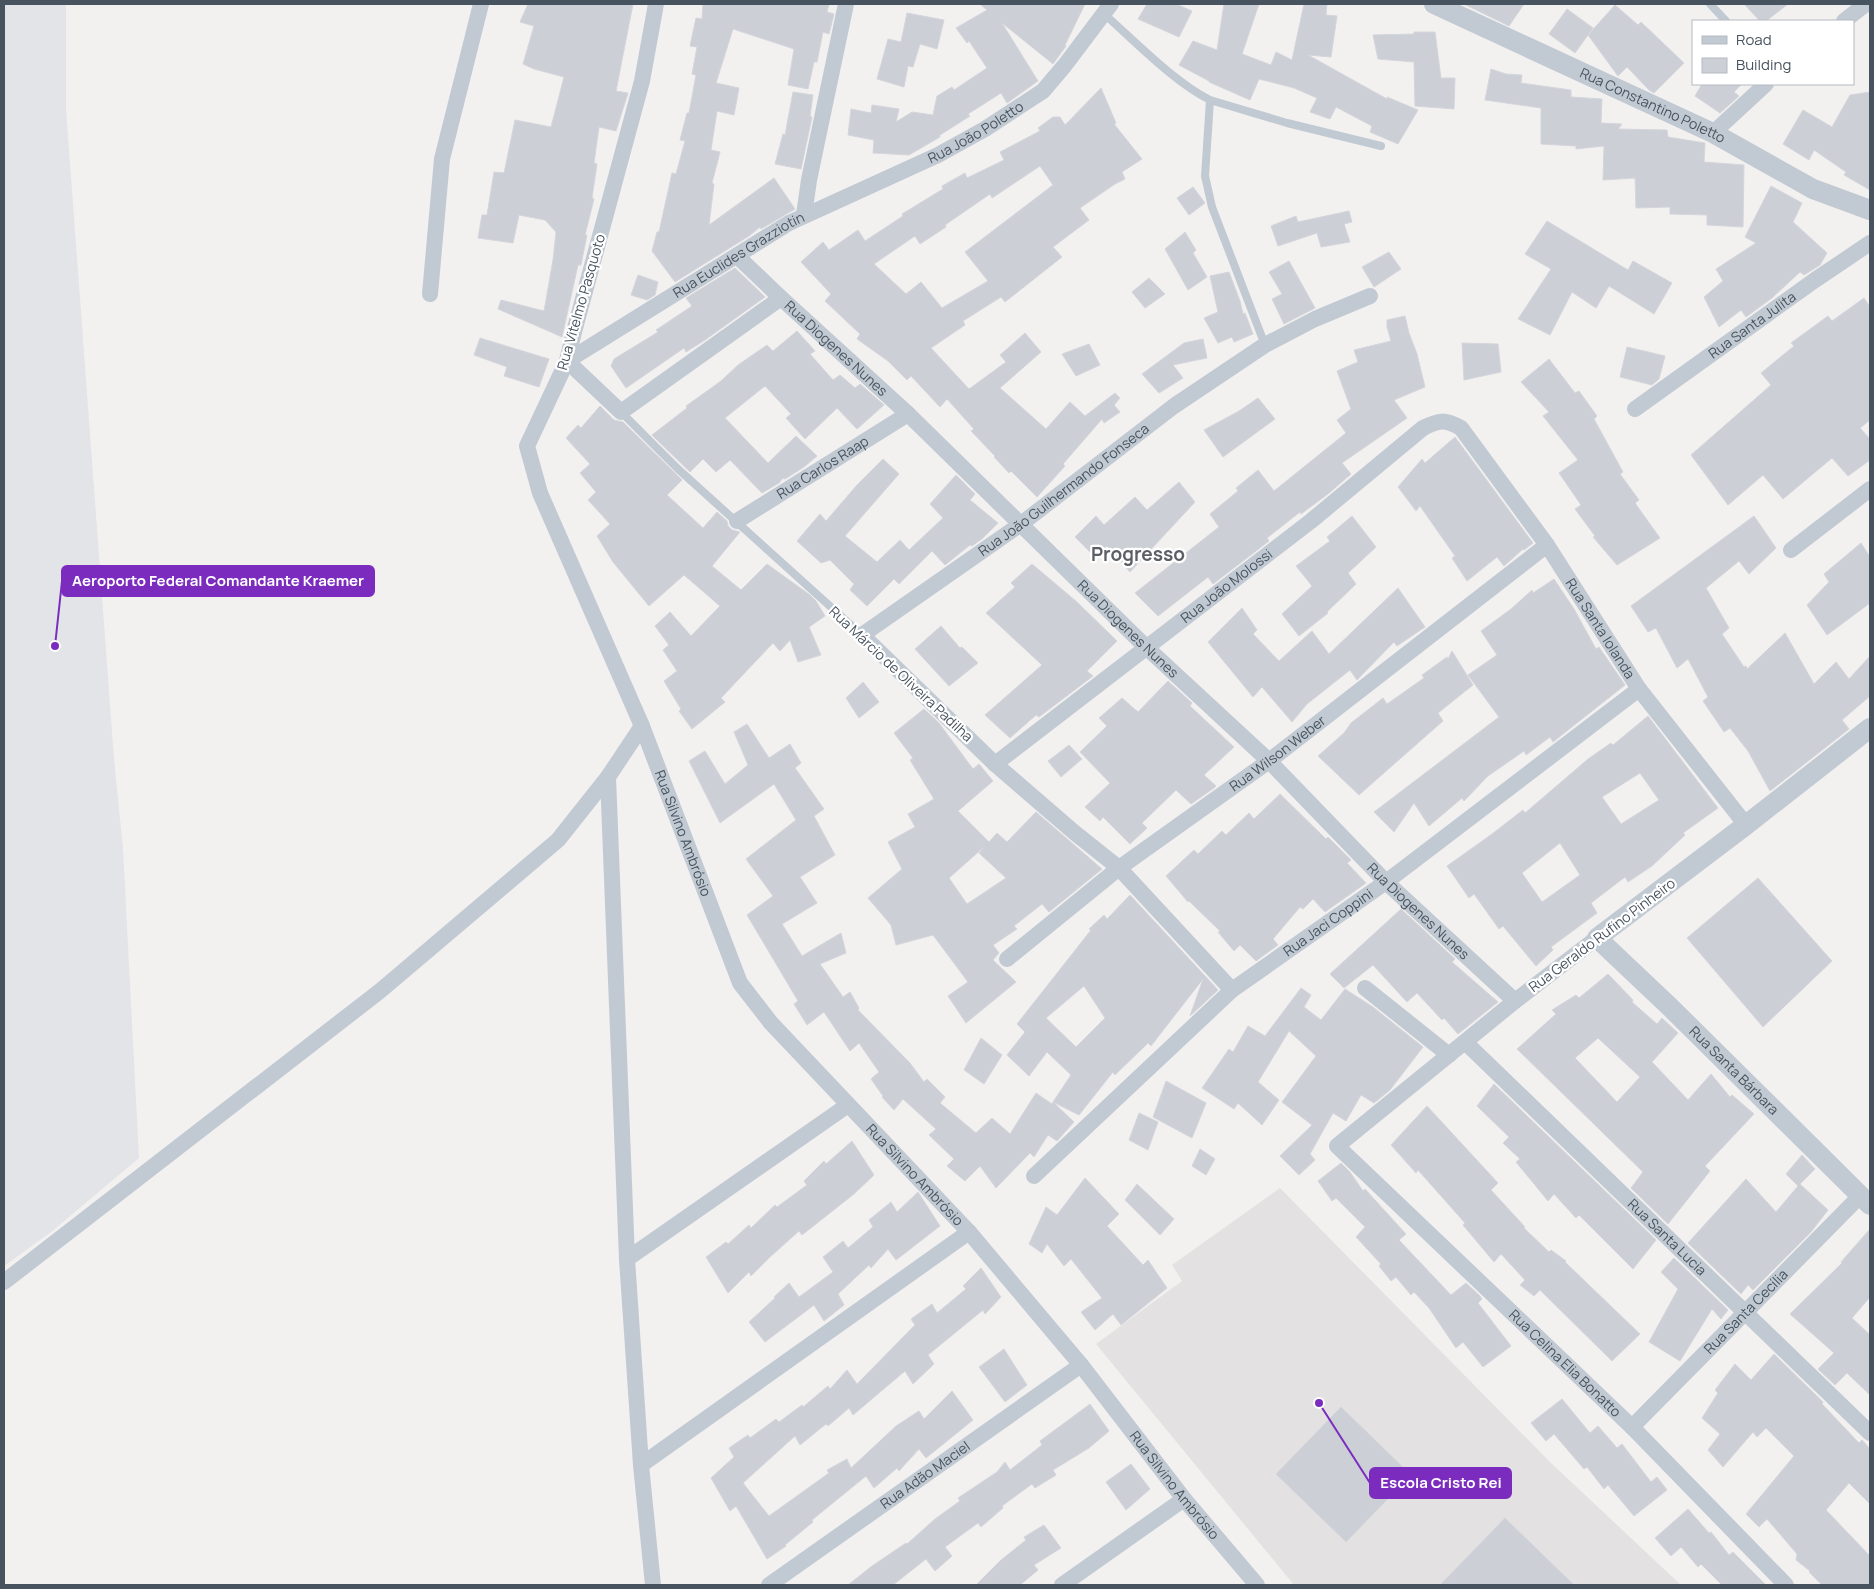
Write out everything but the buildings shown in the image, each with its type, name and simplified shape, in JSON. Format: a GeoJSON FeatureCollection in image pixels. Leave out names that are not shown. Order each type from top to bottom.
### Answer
{"type":"FeatureCollection","features":[{"type":"Feature","properties":{"kind":"street"},"geometry":{"type":"LineString","coordinates":[[430,294],[442,159],[482,4]]}},
{"type":"Feature","properties":{"kind":"street","name":"Rua Vitelmo Pasquoto"},"geometry":{"type":"LineString","coordinates":[[642,726],[540,493],[527,446],[568,362],[574,332],[642,82],[656,4]]}},
{"type":"Feature","properties":{"kind":"street","name":"Rua Euclides Grazziotin"},"geometry":{"type":"LineString","coordinates":[[568,362],[804,215],[846,4]]}},
{"type":"Feature","properties":{"kind":"street","name":"Rua Constantino Poletto"},"geometry":{"type":"LineString","coordinates":[[1436,4],[1713,133],[1813,189],[1870,210]]}},
{"type":"Feature","properties":{"kind":"street"},"geometry":{"type":"LineString","coordinates":[[1845,20],[1866,4]]}},
{"type":"Feature","properties":{"kind":"street","name":"Rua João Poletto"},"geometry":{"type":"LineString","coordinates":[[804,215],[938,155],[985,129],[1043,91],[1108,9]]}},
{"type":"Feature","properties":{"kind":"street"},"geometry":{"type":"LineString","coordinates":[[1713,133],[1765,85]]}},
{"type":"Feature","properties":{"kind":"street","name":"Rua Santa Julita"},"geometry":{"type":"LineString","coordinates":[[1635,409],[1815,280],[1870,243]]}},
{"type":"Feature","properties":{"kind":"street","name":"Rua Diogenes Nunes"},"geometry":{"type":"LineString","coordinates":[[738,257],[908,414],[1147,648],[1269,761],[1386,882],[1515,1001]]}},
{"type":"Feature","properties":{"kind":"street","name":"Rua João Guilhermando Fonseca"},"geometry":{"type":"LineString","coordinates":[[862,634],[1021,524],[1174,406],[1265,344],[1370,296]]}},
{"type":"Feature","properties":{"kind":"street"},"geometry":{"type":"LineString","coordinates":[[622,412],[781,298]]}},
{"type":"Feature","properties":{"kind":"street","name":"Rua Márcio de Oliveira Padilha"},"geometry":{"type":"LineString","coordinates":[[568,362],[622,412]]}},
{"type":"Feature","properties":{"kind":"street","name":"Rua Carlos Raap"},"geometry":{"type":"LineString","coordinates":[[737,521],[908,414]]}},
{"type":"Feature","properties":{"kind":"street","name":"Rua João Molossi"},"geometry":{"type":"LineString","coordinates":[[996,764],[1311,521],[1423,428],[1436,422],[1448,422],[1461,428]]}},
{"type":"Feature","properties":{"kind":"street","name":"Rua Santa Iolanda"},"geometry":{"type":"LineString","coordinates":[[1461,428],[1547,545],[1639,689],[1746,825]]}},
{"type":"Feature","properties":{"kind":"street"},"geometry":{"type":"LineString","coordinates":[[1790,550],[1870,489]]}},
{"type":"Feature","properties":{"kind":"street","name":"Rua Wilson Weber"},"geometry":{"type":"LineString","coordinates":[[1007,960],[1119,868],[1269,761],[1547,545]]}},
{"type":"Feature","properties":{"kind":"street","name":"Rua Márcio de Oliveira Padilha"},"geometry":{"type":"LineString","coordinates":[[862,634],[996,764],[1075,833],[1119,868],[1232,990]]}},
{"type":"Feature","properties":{"kind":"street","name":"Rua Jaci Coppini"},"geometry":{"type":"LineString","coordinates":[[1034,1176],[1232,990],[1386,882],[1639,689]]}},
{"type":"Feature","properties":{"kind":"street"},"geometry":{"type":"LineString","coordinates":[[4,1282],[380,991],[558,840],[608,777],[642,726]]}},
{"type":"Feature","properties":{"kind":"street","name":"Rua Silvino Ambrósio"},"geometry":{"type":"LineString","coordinates":[[642,726],[740,983],[771,1023],[969,1232],[1081,1364],[1184,1499],[1257,1585]]}},
{"type":"Feature","properties":{"kind":"street","name":"Rua Geraldo Rufino Pinheiro"},"geometry":{"type":"LineString","coordinates":[[1337,1146],[1515,1001],[1870,728]]}},
{"type":"Feature","properties":{"kind":"street"},"geometry":{"type":"LineString","coordinates":[[608,777],[627,1259],[641,1465],[653,1585]]}},
{"type":"Feature","properties":{"kind":"street","name":"Rua Santa Bárbara"},"geometry":{"type":"LineString","coordinates":[[1597,938],[1670,1007],[1866,1200]]}},
{"type":"Feature","properties":{"kind":"street"},"geometry":{"type":"LineString","coordinates":[[1365,988],[1449,1055]]}},
{"type":"Feature","properties":{"kind":"street","name":"Rua Santa Lucia"},"geometry":{"type":"LineString","coordinates":[[1465,1042],[1870,1433]]}},
{"type":"Feature","properties":{"kind":"street"},"geometry":{"type":"LineString","coordinates":[[627,1259],[848,1104]]}},
{"type":"Feature","properties":{"kind":"street","name":"Rua Celina Elia Bonatto"},"geometry":{"type":"LineString","coordinates":[[1337,1146],[1632,1427],[1786,1585]]}},
{"type":"Feature","properties":{"kind":"street","name":"Rua Santa Cecília"},"geometry":{"type":"LineString","coordinates":[[1632,1427],[1745,1312],[1866,1200]]}},
{"type":"Feature","properties":{"kind":"street"},"geometry":{"type":"LineString","coordinates":[[641,1465],[969,1232]]}},
{"type":"Feature","properties":{"kind":"street","name":"Rua Adão Maciel"},"geometry":{"type":"LineString","coordinates":[[769,1585],[1081,1364]]}},
{"type":"Feature","properties":{"kind":"street"},"geometry":{"type":"LineString","coordinates":[[1062,1585],[1184,1499]]}},
{"type":"Feature","properties":{"kind":"lane"},"geometry":{"type":"LineString","coordinates":[[1710,4],[1725,20]]}},
{"type":"Feature","properties":{"kind":"lane"},"geometry":{"type":"LineString","coordinates":[[1108,9],[1176,77],[1199,95],[1287,123],[1381,146]]}},
{"type":"Feature","properties":{"kind":"lane"},"geometry":{"type":"LineString","coordinates":[[1210,100],[1204,176],[1212,206],[1265,344]]}},
{"type":"Feature","properties":{"kind":"lane","name":"Rua Márcio de Oliveira Padilha"},"geometry":{"type":"LineString","coordinates":[[622,412],[678,469],[862,634]]}},
{"type":"Feature","properties":{"kind":"shaded area"},"geometry":{"type":"Polygon","coordinates":[[[4,4],[66,4],[66,109],[114,759],[123,849],[139,1158],[51,1232],[4,1266],[4,4]]]}},
{"type":"Feature","properties":{"kind":"shaded area"},"geometry":{"type":"Polygon","coordinates":[[[1280,1188],[1551,1463],[1681,1585],[1294,1585],[1096,1344],[1182,1281],[1172,1265],[1280,1188]]]}},
{"type":"Feature","properties":{"kind":"place","name":"Aeroporto Federal Comandante Kraemer"},"geometry":{"type":"Point","coordinates":[55,646]}},
{"type":"Feature","properties":{"kind":"place","name":"Escola Cristo Rei"},"geometry":{"type":"Point","coordinates":[1319,1403]}},
{"type":"Feature","properties":{"kind":"district","name":"Progresso"},"geometry":{"type":"Point","coordinates":[1138,554]}}]}
